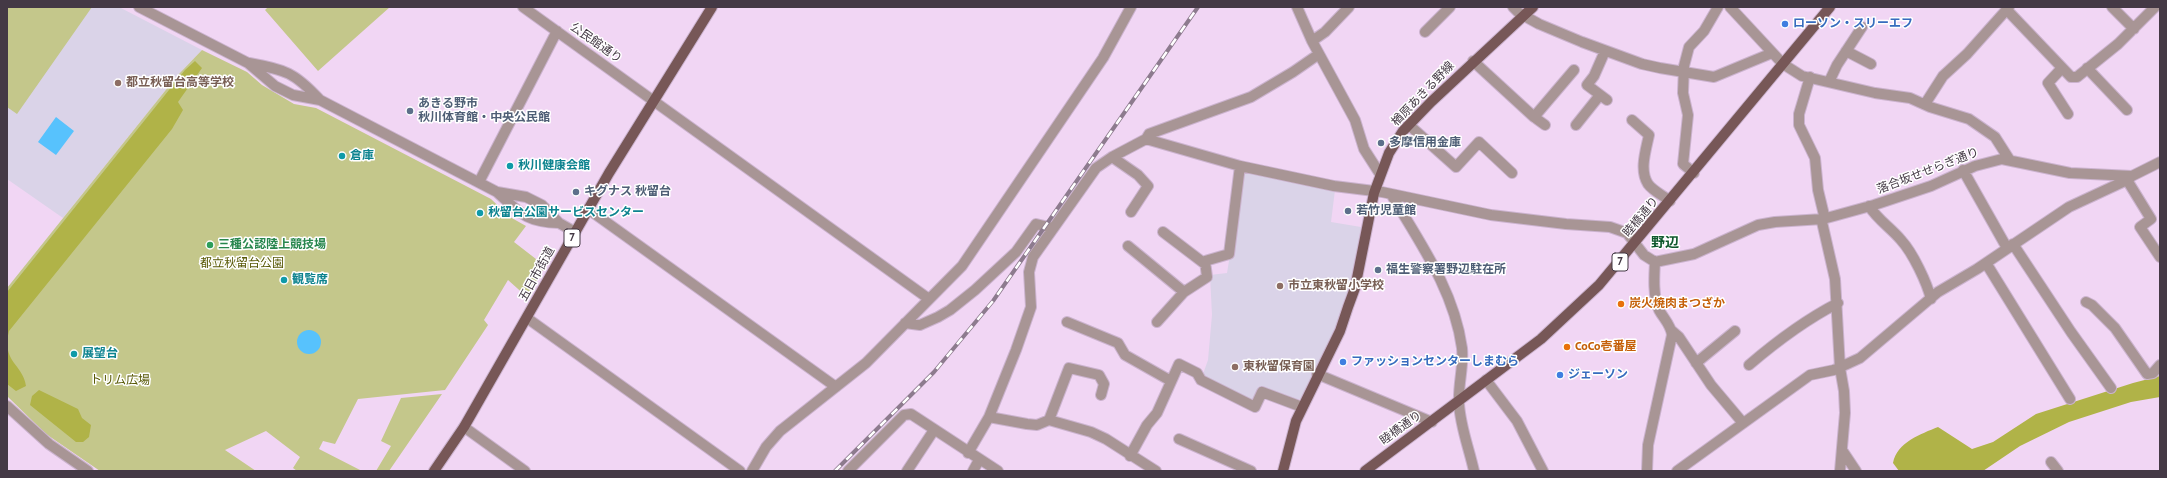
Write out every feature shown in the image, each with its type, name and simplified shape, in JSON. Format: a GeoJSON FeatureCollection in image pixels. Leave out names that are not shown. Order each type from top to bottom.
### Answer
{"type":"FeatureCollection","features":[{"type":"Feature","properties":{"kind":"main road","name":"五日市街道"},"geometry":{"type":"LineString","coordinates":[[434,471],[464,427],[588,209],[712,7]]}},
{"type":"Feature","properties":{"kind":"main road","name":"楢原あきる野線"},"geometry":{"type":"LineString","coordinates":[[1283,471],[1296,421],[1340,331],[1355,288],[1374,192],[1389,153],[1408,125],[1473,61],[1533,7]]}},
{"type":"Feature","properties":{"kind":"main road","name":"睦橋通り"},"geometry":{"type":"LineString","coordinates":[[1366,471],[1432,422],[1563,320],[1599,285],[1694,173],[1830,7]]}},
{"type":"Feature","properties":{"kind":"street"},"geometry":{"type":"LineString","coordinates":[[139,7],[248,63],[271,83],[297,96],[320,100],[479,182],[497,192],[519,213],[539,222],[559,223]]}},
{"type":"Feature","properties":{"kind":"street","name":"公民館通り"},"geometry":{"type":"LineString","coordinates":[[523,7],[929,299]]}},
{"type":"Feature","properties":{"kind":"street"},"geometry":{"type":"LineString","coordinates":[[752,471],[772,439],[866,363],[962,266],[1103,58],[1131,7]]}},
{"type":"Feature","properties":{"kind":"street"},"geometry":{"type":"LineString","coordinates":[[1297,7],[1312,41],[1355,120],[1364,149],[1380,174]]}},
{"type":"Feature","properties":{"kind":"street"},"geometry":{"type":"LineString","coordinates":[[1312,41],[1325,32],[1350,7]]}},
{"type":"Feature","properties":{"kind":"street"},"geometry":{"type":"LineString","coordinates":[[1425,32],[1450,7]]}},
{"type":"Feature","properties":{"kind":"street"},"geometry":{"type":"LineString","coordinates":[[1513,7],[1524,15],[1605,51],[1628,57],[1642,64],[1714,77],[1772,53]]}},
{"type":"Feature","properties":{"kind":"street"},"geometry":{"type":"LineString","coordinates":[[1694,173],[1683,164],[1688,115],[1683,93],[1683,71],[1689,47],[1704,31],[1718,7]]}},
{"type":"Feature","properties":{"kind":"street"},"geometry":{"type":"LineString","coordinates":[[1730,7],[1783,64],[1802,76],[1876,93],[1910,98],[1980,125],[1995,137],[2009,159]]}},
{"type":"Feature","properties":{"kind":"street"},"geometry":{"type":"LineString","coordinates":[[2112,7],[2134,29]]}},
{"type":"Feature","properties":{"kind":"street"},"geometry":{"type":"LineString","coordinates":[[1925,104],[1943,76],[1971,50],[2008,8],[2062,68],[2071,77],[2077,78],[2134,29],[2155,7]]}},
{"type":"Feature","properties":{"kind":"street"},"geometry":{"type":"LineString","coordinates":[[1829,82],[1846,51],[1862,27]]}},
{"type":"Feature","properties":{"kind":"street"},"geometry":{"type":"LineString","coordinates":[[479,182],[557,31]]}},
{"type":"Feature","properties":{"kind":"street"},"geometry":{"type":"LineString","coordinates":[[1576,125],[1603,98],[1588,86],[1605,51]]}},
{"type":"Feature","properties":{"kind":"street"},"geometry":{"type":"LineString","coordinates":[[1846,51],[1871,64]]}},
{"type":"Feature","properties":{"kind":"street"},"geometry":{"type":"LineString","coordinates":[[968,452],[989,417],[1016,350],[1031,307],[1029,272],[1033,257],[1096,168],[1112,157],[1146,139],[1149,134],[1251,97],[1293,72],[1319,54]]}},
{"type":"Feature","properties":{"kind":"street"},"geometry":{"type":"LineString","coordinates":[[1473,61],[1534,117],[1545,125]]}},
{"type":"Feature","properties":{"kind":"street"},"geometry":{"type":"LineString","coordinates":[[248,63],[278,69],[301,80],[320,100]]}},
{"type":"Feature","properties":{"kind":"street"},"geometry":{"type":"LineString","coordinates":[[2062,68],[2048,83],[2068,114]]}},
{"type":"Feature","properties":{"kind":"street"},"geometry":{"type":"LineString","coordinates":[[2088,68],[2127,110]]}},
{"type":"Feature","properties":{"kind":"street"},"geometry":{"type":"LineString","coordinates":[[271,83],[273,72],[278,69]]}},
{"type":"Feature","properties":{"kind":"street"},"geometry":{"type":"LineString","coordinates":[[1534,117],[1574,70]]}},
{"type":"Feature","properties":{"kind":"street"},"geometry":{"type":"LineString","coordinates":[[1810,77],[1799,114],[1799,125],[1815,158],[1823,219],[1831,256],[1838,303],[1840,368],[1845,412],[1840,471]]}},
{"type":"Feature","properties":{"kind":"street"},"geometry":{"type":"LineString","coordinates":[[297,96],[301,94],[304,83]]}},
{"type":"Feature","properties":{"kind":"street"},"geometry":{"type":"LineString","coordinates":[[1632,120],[1649,135],[1644,160],[1647,181],[1649,185],[1670,201]]}},
{"type":"Feature","properties":{"kind":"street"},"geometry":{"type":"LineString","coordinates":[[1408,125],[1456,167],[1479,142],[1512,173]]}},
{"type":"Feature","properties":{"kind":"street"},"geometry":{"type":"LineString","coordinates":[[1146,139],[1240,166],[1334,186],[1391,194],[1491,215],[1566,224],[1610,227],[1627,233],[1644,255],[1655,262],[1655,290],[1659,309],[1671,330],[1672,335],[1648,445],[1647,471]]}},
{"type":"Feature","properties":{"kind":"street"},"geometry":{"type":"LineString","coordinates":[[1112,157],[1138,175],[1148,186],[1131,212]]}},
{"type":"Feature","properties":{"kind":"street","name":"落合坂せせらぎ通り"},"geometry":{"type":"LineString","coordinates":[[1655,262],[1694,254],[1758,225],[1775,222],[1823,219],[1869,206],[1931,186],[1963,170],[1988,162],[2009,159],[2070,173],[2130,178],[2160,162]]}},
{"type":"Feature","properties":{"kind":"street"},"geometry":{"type":"LineString","coordinates":[[1157,322],[1184,292],[1207,277],[1204,261],[1229,254],[1240,166]]}},
{"type":"Feature","properties":{"kind":"street"},"geometry":{"type":"LineString","coordinates":[[1963,170],[2010,246],[2111,388]]}},
{"type":"Feature","properties":{"kind":"street"},"geometry":{"type":"LineString","coordinates":[[1677,471],[1810,375],[1820,375],[1840,368],[1860,358],[1938,292],[1986,263],[2069,207],[2130,178],[2151,219],[2140,226],[2160,257]]}},
{"type":"Feature","properties":{"kind":"street"},"geometry":{"type":"LineString","coordinates":[[497,192],[526,197],[542,205],[559,223],[575,232]]}},
{"type":"Feature","properties":{"kind":"street"},"geometry":{"type":"LineString","coordinates":[[1391,194],[1443,282],[1450,298],[1462,349],[1458,401],[1460,422],[1474,471]]}},
{"type":"Feature","properties":{"kind":"street"},"geometry":{"type":"LineString","coordinates":[[519,213],[515,205],[518,200],[526,197]]}},
{"type":"Feature","properties":{"kind":"street"},"geometry":{"type":"LineString","coordinates":[[1869,206],[1883,223],[1902,241],[1923,279],[1931,299]]}},
{"type":"Feature","properties":{"kind":"street"},"geometry":{"type":"LineString","coordinates":[[588,209],[836,387]]}},
{"type":"Feature","properties":{"kind":"street"},"geometry":{"type":"LineString","coordinates":[[539,222],[545,220],[547,210]]}},
{"type":"Feature","properties":{"kind":"street"},"geometry":{"type":"LineString","coordinates":[[905,323],[920,325],[938,317],[975,290],[1016,252],[1036,224],[1053,228]]}},
{"type":"Feature","properties":{"kind":"street"},"geometry":{"type":"LineString","coordinates":[[1163,232],[1205,264]]}},
{"type":"Feature","properties":{"kind":"street"},"geometry":{"type":"LineString","coordinates":[[1128,246],[1184,292]]}},
{"type":"Feature","properties":{"kind":"street"},"geometry":{"type":"LineString","coordinates":[[1986,263],[2070,399]]}},
{"type":"Feature","properties":{"kind":"street"},"geometry":{"type":"LineString","coordinates":[[2086,302],[2092,305],[2115,328],[2148,374],[2153,372],[2160,365]]}},
{"type":"Feature","properties":{"kind":"street"},"geometry":{"type":"LineString","coordinates":[[1749,364],[1795,328],[1838,303]]}},
{"type":"Feature","properties":{"kind":"street"},"geometry":{"type":"LineString","coordinates":[[526,318],[740,471]]}},
{"type":"Feature","properties":{"kind":"street"},"geometry":{"type":"LineString","coordinates":[[1067,322],[1118,343],[1125,355],[1171,381]]}},
{"type":"Feature","properties":{"kind":"street"},"geometry":{"type":"LineString","coordinates":[[1671,330],[1680,337],[1711,385],[1743,423]]}},
{"type":"Feature","properties":{"kind":"street"},"geometry":{"type":"LineString","coordinates":[[1696,363],[1735,331]]}},
{"type":"Feature","properties":{"kind":"street"},"geometry":{"type":"LineString","coordinates":[[1130,456],[1147,426],[1157,413],[1179,364],[1197,373],[1201,380],[1255,407],[1262,392],[1302,406]]}},
{"type":"Feature","properties":{"kind":"street"},"geometry":{"type":"LineString","coordinates":[[1049,420],[1069,368],[1099,376],[1104,384],[1101,395]]}},
{"type":"Feature","properties":{"kind":"street"},"geometry":{"type":"LineString","coordinates":[[1318,374],[1432,422]]}},
{"type":"Feature","properties":{"kind":"street"},"geometry":{"type":"LineString","coordinates":[[1486,380],[1517,421],[1543,471]]}},
{"type":"Feature","properties":{"kind":"street"},"geometry":{"type":"LineString","coordinates":[[7,406],[49,444],[88,471]]}},
{"type":"Feature","properties":{"kind":"street"},"geometry":{"type":"LineString","coordinates":[[1834,471],[1845,412]]}},
{"type":"Feature","properties":{"kind":"street"},"geometry":{"type":"LineString","coordinates":[[848,471],[904,415],[911,414],[979,460],[998,471]]}},
{"type":"Feature","properties":{"kind":"street"},"geometry":{"type":"LineString","coordinates":[[989,417],[1027,424],[1037,424],[1049,420],[1106,439],[1130,456],[1156,471]]}},
{"type":"Feature","properties":{"kind":"street"},"geometry":{"type":"LineString","coordinates":[[464,427],[525,471]]}},
{"type":"Feature","properties":{"kind":"street"},"geometry":{"type":"LineString","coordinates":[[907,471],[934,430]]}},
{"type":"Feature","properties":{"kind":"street"},"geometry":{"type":"LineString","coordinates":[[1179,439],[1251,471]]}},
{"type":"Feature","properties":{"kind":"street"},"geometry":{"type":"LineString","coordinates":[[1842,450],[1856,471]]}},
{"type":"Feature","properties":{"kind":"street"},"geometry":{"type":"LineString","coordinates":[[972,471],[979,460]]}},
{"type":"Feature","properties":{"kind":"street"},"geometry":{"type":"LineString","coordinates":[[2051,462],[2058,471]]}},
{"type":"Feature","properties":{"kind":"shaded area"},"geometry":{"type":"Polygon","coordinates":[[[7,7],[119,7],[202,50],[177,76],[63,218],[7,179],[7,7]]]}},
{"type":"Feature","properties":{"kind":"shaded area"},"geometry":{"type":"Polygon","coordinates":[[[195,61],[202,68],[178,102],[183,110],[172,129],[9,331],[7,341],[7,292],[185,70],[195,61]]]}},
{"type":"Feature","properties":{"kind":"shaded area","name":"市立東秋留小学校"},"geometry":{"type":"Polygon","coordinates":[[[1244,170],[1335,190],[1331,222],[1361,227],[1354,271],[1336,328],[1301,398],[1297,401],[1259,387],[1255,400],[1251,402],[1204,377],[1203,374],[1208,360],[1212,315],[1210,275],[1227,273],[1244,170]]]}},
{"type":"Feature","properties":{"kind":"shaded area"},"geometry":{"type":"Polygon","coordinates":[[[7,341],[10,356],[21,372],[26,386],[16,391],[7,384],[7,341]]]}},
{"type":"Feature","properties":{"kind":"shaded area"},"geometry":{"type":"Polygon","coordinates":[[[2160,376],[2160,397],[2131,402],[2069,422],[2020,446],[1983,471],[1899,471],[1893,463],[1895,456],[1905,444],[1917,436],[1938,427],[1972,449],[1993,442],[2036,414],[2133,383],[2160,376]]]}},
{"type":"Feature","properties":{"kind":"shaded area"},"geometry":{"type":"Polygon","coordinates":[[[39,390],[78,409],[82,418],[91,425],[89,437],[83,442],[76,442],[30,405],[32,396],[39,390]]]}},
{"type":"Feature","properties":{"kind":"green space"},"geometry":{"type":"Polygon","coordinates":[[[7,7],[92,7],[17,114],[7,107],[7,7]]]}},
{"type":"Feature","properties":{"kind":"green space"},"geometry":{"type":"Polygon","coordinates":[[[268,7],[390,7],[318,71],[265,10],[268,7]]]}},
{"type":"Feature","properties":{"kind":"green space","name":"都立秋留台公園"},"geometry":{"type":"Polygon","coordinates":[[[202,50],[247,72],[262,85],[294,104],[316,108],[491,199],[510,217],[526,226],[514,242],[545,266],[527,297],[508,280],[484,320],[488,325],[445,390],[358,399],[335,444],[323,441],[319,449],[362,471],[297,471],[293,468],[300,457],[266,431],[225,450],[256,471],[100,471],[46,434],[7,396],[7,288],[177,76],[202,50]]]}},
{"type":"Feature","properties":{"kind":"green space"},"geometry":{"type":"Polygon","coordinates":[[[442,394],[389,471],[376,471],[391,446],[381,441],[401,398],[442,394]]]}},
{"type":"Feature","properties":{"kind":"water"},"geometry":{"type":"Polygon","coordinates":[[[56,117],[74,131],[56,155],[38,142],[56,117]]]}},
{"type":"Feature","properties":{"kind":"water"},"geometry":{"type":"Polygon","coordinates":[[[309,330],[314,331],[320,337],[320,347],[314,353],[309,354],[304,353],[298,347],[297,342],[298,337],[304,331],[309,330]]]}},
{"type":"Feature","properties":{"kind":"railway"},"geometry":{"type":"LineString","coordinates":[[835,471],[934,372],[993,301],[1198,7]]}},
{"type":"Feature","properties":{"kind":"place","name":"ローソン・スリーエフ"},"geometry":{"type":"Point","coordinates":[1785,24]}},
{"type":"Feature","properties":{"kind":"place","name":"都立秋留台高等学校"},"geometry":{"type":"Point","coordinates":[118,83]}},
{"type":"Feature","properties":{"kind":"place","name":"あきる野市 秋川体育館・中央公民館"},"geometry":{"type":"Point","coordinates":[410,111]}},
{"type":"Feature","properties":{"kind":"place","name":"多摩信用金庫"},"geometry":{"type":"Point","coordinates":[1381,143]}},
{"type":"Feature","properties":{"kind":"place","name":"倉庫"},"geometry":{"type":"Point","coordinates":[342,156]}},
{"type":"Feature","properties":{"kind":"place","name":"秋川健康会館"},"geometry":{"type":"Point","coordinates":[510,166]}},
{"type":"Feature","properties":{"kind":"place","name":"キグナス 秋留台"},"geometry":{"type":"Point","coordinates":[576,192]}},
{"type":"Feature","properties":{"kind":"place","name":"若竹児童館"},"geometry":{"type":"Point","coordinates":[1348,211]}},
{"type":"Feature","properties":{"kind":"place","name":"秋留台公園サービスセンター"},"geometry":{"type":"Point","coordinates":[480,213]}},
{"type":"Feature","properties":{"kind":"place","name":"三種公認陸上競技場"},"geometry":{"type":"Point","coordinates":[210,245]}},
{"type":"Feature","properties":{"kind":"place","name":"福生警察署野辺駐在所"},"geometry":{"type":"Point","coordinates":[1378,270]}},
{"type":"Feature","properties":{"kind":"place","name":"観覧席"},"geometry":{"type":"Point","coordinates":[284,280]}},
{"type":"Feature","properties":{"kind":"place","name":"市立東秋留小学校"},"geometry":{"type":"Point","coordinates":[1280,286]}},
{"type":"Feature","properties":{"kind":"place","name":"炭火焼肉まつざか"},"geometry":{"type":"Point","coordinates":[1621,304]}},
{"type":"Feature","properties":{"kind":"place","name":"CoCo壱番屋"},"geometry":{"type":"Point","coordinates":[1567,347]}},
{"type":"Feature","properties":{"kind":"place","name":"展望台"},"geometry":{"type":"Point","coordinates":[74,354]}},
{"type":"Feature","properties":{"kind":"place","name":"ファッションセンターしまむら"},"geometry":{"type":"Point","coordinates":[1343,362]}},
{"type":"Feature","properties":{"kind":"place","name":"東秋留保育園"},"geometry":{"type":"Point","coordinates":[1235,367]}},
{"type":"Feature","properties":{"kind":"place","name":"ジェーソン"},"geometry":{"type":"Point","coordinates":[1560,375]}},
{"type":"Feature","properties":{"kind":"district","name":"野辺"},"geometry":{"type":"Point","coordinates":[1665,243]}},
{"type":"Feature","properties":{"kind":"park label","name":"トリム広場"},"geometry":{"type":"Point","coordinates":[120,381]}}]}
